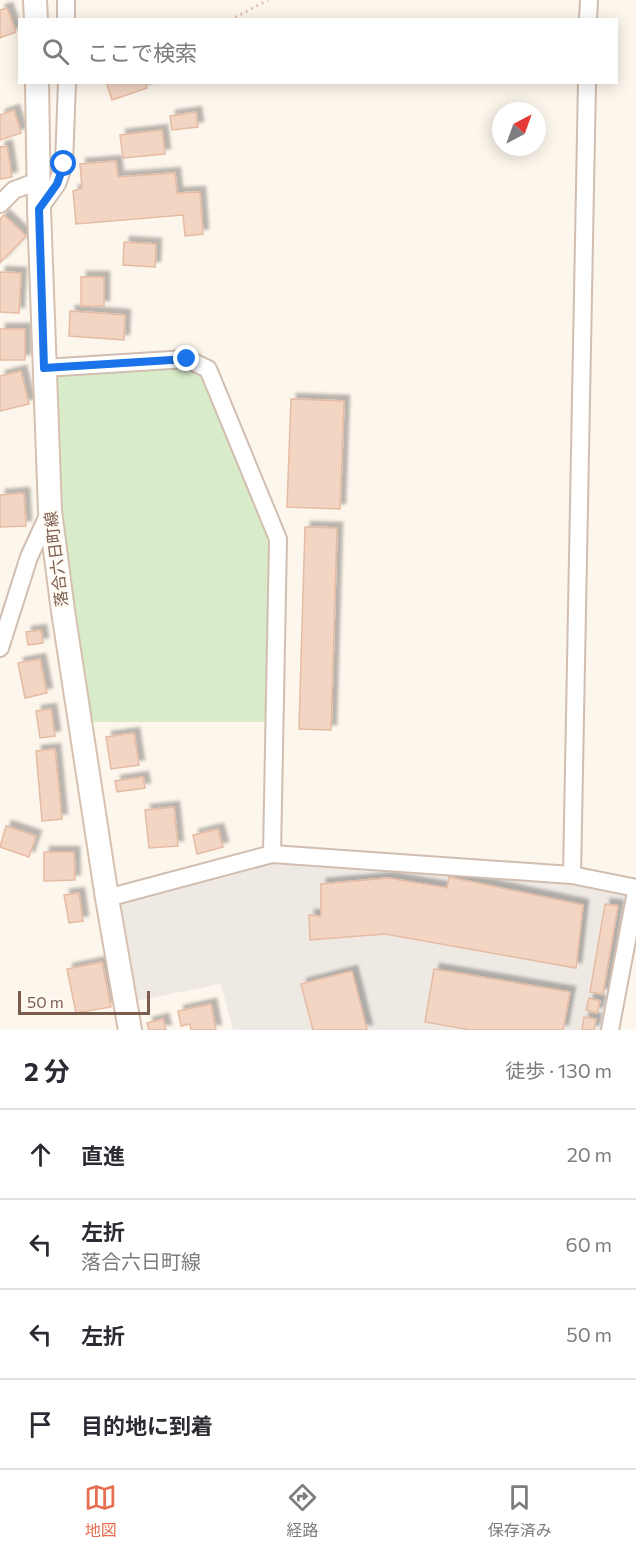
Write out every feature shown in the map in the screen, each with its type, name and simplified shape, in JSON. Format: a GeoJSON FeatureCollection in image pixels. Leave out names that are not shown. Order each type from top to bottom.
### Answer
{"type":"FeatureCollection","features":[{"type":"Feature","properties":{"kind":"main road"},"geometry":{"type":"LineString","coordinates":[[35,0],[36,18]]}},
{"type":"Feature","properties":{"kind":"main road","name":"落合六日町線"},"geometry":{"type":"LineString","coordinates":[[37,84],[38,181],[50,511],[107,898],[130,1030]]}},
{"type":"Feature","properties":{"kind":"street"},"geometry":{"type":"LineString","coordinates":[[66,0],[66,18]]}},
{"type":"Feature","properties":{"kind":"street"},"geometry":{"type":"LineString","coordinates":[[588,18],[589,0]]}},
{"type":"Feature","properties":{"kind":"street"},"geometry":{"type":"LineString","coordinates":[[39,209],[57,184],[64,164],[67,84]]}},
{"type":"Feature","properties":{"kind":"street"},"geometry":{"type":"LineString","coordinates":[[572,875],[587,84]]}},
{"type":"Feature","properties":{"kind":"street"},"geometry":{"type":"LineString","coordinates":[[0,204],[14,190],[38,181]]}},
{"type":"Feature","properties":{"kind":"street"},"geometry":{"type":"LineString","coordinates":[[44,368],[187,359],[207,369],[278,539],[272,854]]}},
{"type":"Feature","properties":{"kind":"street"},"geometry":{"type":"LineString","coordinates":[[0,648],[29,557],[50,511]]}},
{"type":"Feature","properties":{"kind":"street"},"geometry":{"type":"LineString","coordinates":[[107,898],[272,854],[572,875],[636,890],[610,1030]]}},
{"type":"Feature","properties":{"kind":"path"},"geometry":{"type":"LineString","coordinates":[[234,18],[268,0]]}},
{"type":"Feature","properties":{"kind":"shaded area"},"geometry":{"type":"Polygon","coordinates":[[[272,854],[636,888],[610,1030],[233,1030],[221,984],[125,1003],[107,898],[272,854]]]}},
{"type":"Feature","properties":{"kind":"green space"},"geometry":{"type":"Polygon","coordinates":[[[187,359],[208,369],[278,539],[274,722],[80,722],[44,368],[187,359]]]}},
{"type":"Feature","properties":{"kind":"building"},"geometry":{"type":"Polygon","coordinates":[[[7,8],[16,32],[0,38],[0,10],[7,8]]]}},
{"type":"Feature","properties":{"kind":"building"},"geometry":{"type":"Polygon","coordinates":[[[107,84],[146,84],[147,88],[112,100],[107,84]]]}},
{"type":"Feature","properties":{"kind":"building"},"geometry":{"type":"Polygon","coordinates":[[[14,110],[21,133],[0,140],[0,115],[14,110]]]}},
{"type":"Feature","properties":{"kind":"building"},"geometry":{"type":"Polygon","coordinates":[[[196,112],[198,127],[172,130],[170,116],[196,112]]]}},
{"type":"Feature","properties":{"kind":"building"},"geometry":{"type":"Polygon","coordinates":[[[162,130],[165,154],[123,158],[120,135],[162,130]]]}},
{"type":"Feature","properties":{"kind":"building"},"geometry":{"type":"Polygon","coordinates":[[[7,146],[12,177],[0,179],[0,147],[7,146]]]}},
{"type":"Feature","properties":{"kind":"building"},"geometry":{"type":"Polygon","coordinates":[[[116,161],[118,177],[175,173],[177,193],[200,192],[203,234],[185,236],[183,215],[76,224],[73,191],[82,188],[80,164],[116,161]]]}},
{"type":"Feature","properties":{"kind":"building"},"geometry":{"type":"Polygon","coordinates":[[[4,215],[26,236],[0,263],[0,219],[4,215]]]}},
{"type":"Feature","properties":{"kind":"building"},"geometry":{"type":"Polygon","coordinates":[[[124,242],[156,244],[155,267],[123,265],[124,242]]]}},
{"type":"Feature","properties":{"kind":"building"},"geometry":{"type":"Polygon","coordinates":[[[0,272],[21,273],[19,313],[0,312],[0,272]]]}},
{"type":"Feature","properties":{"kind":"building"},"geometry":{"type":"Polygon","coordinates":[[[81,277],[104,277],[104,306],[81,306],[81,277]]]}},
{"type":"Feature","properties":{"kind":"building"},"geometry":{"type":"Polygon","coordinates":[[[70,311],[125,315],[124,340],[69,336],[70,311]]]}},
{"type":"Feature","properties":{"kind":"building"},"geometry":{"type":"Polygon","coordinates":[[[0,329],[25,329],[25,360],[0,360],[0,329]]]}},
{"type":"Feature","properties":{"kind":"building"},"geometry":{"type":"Polygon","coordinates":[[[21,371],[29,404],[0,411],[0,376],[21,371]]]}},
{"type":"Feature","properties":{"kind":"building"},"geometry":{"type":"Polygon","coordinates":[[[291,399],[344,401],[340,509],[287,507],[291,399]]]}},
{"type":"Feature","properties":{"kind":"building"},"geometry":{"type":"Polygon","coordinates":[[[24,493],[26,526],[0,527],[0,495],[24,493]]]}},
{"type":"Feature","properties":{"kind":"building"},"geometry":{"type":"Polygon","coordinates":[[[305,527],[337,528],[331,730],[299,729],[305,527]]]}},
{"type":"Feature","properties":{"kind":"building"},"geometry":{"type":"Polygon","coordinates":[[[41,630],[43,643],[28,645],[26,632],[41,630]]]}},
{"type":"Feature","properties":{"kind":"building"},"geometry":{"type":"Polygon","coordinates":[[[40,659],[47,693],[25,698],[18,663],[40,659]]]}},
{"type":"Feature","properties":{"kind":"building"},"geometry":{"type":"Polygon","coordinates":[[[51,709],[55,736],[40,738],[36,711],[51,709]]]}},
{"type":"Feature","properties":{"kind":"building"},"geometry":{"type":"Polygon","coordinates":[[[134,733],[139,765],[111,769],[106,737],[134,733]]]}},
{"type":"Feature","properties":{"kind":"building"},"geometry":{"type":"Polygon","coordinates":[[[55,749],[62,819],[42,821],[36,751],[55,749]]]}},
{"type":"Feature","properties":{"kind":"building"},"geometry":{"type":"Polygon","coordinates":[[[143,777],[145,788],[117,792],[115,781],[143,777]]]}},
{"type":"Feature","properties":{"kind":"building"},"geometry":{"type":"Polygon","coordinates":[[[174,807],[178,846],[149,848],[145,810],[174,807]]]}},
{"type":"Feature","properties":{"kind":"building"},"geometry":{"type":"Polygon","coordinates":[[[6,826],[36,836],[29,857],[0,847],[6,826]]]}},
{"type":"Feature","properties":{"kind":"building"},"geometry":{"type":"Polygon","coordinates":[[[218,829],[223,847],[197,854],[193,835],[218,829]]]}},
{"type":"Feature","properties":{"kind":"building"},"geometry":{"type":"Polygon","coordinates":[[[44,852],[74,852],[75,880],[44,881],[44,852]]]}},
{"type":"Feature","properties":{"kind":"building"},"geometry":{"type":"Polygon","coordinates":[[[449,877],[583,905],[576,968],[385,934],[310,940],[309,915],[321,916],[321,884],[388,878],[447,888],[449,877]]]}},
{"type":"Feature","properties":{"kind":"building"},"geometry":{"type":"Polygon","coordinates":[[[79,893],[83,921],[69,923],[64,895],[79,893]]]}},
{"type":"Feature","properties":{"kind":"building"},"geometry":{"type":"Polygon","coordinates":[[[605,904],[618,906],[603,994],[590,992],[605,904]]]}},
{"type":"Feature","properties":{"kind":"building"},"geometry":{"type":"Polygon","coordinates":[[[102,962],[111,1007],[76,1013],[67,969],[102,962]]]}},
{"type":"Feature","properties":{"kind":"building"},"geometry":{"type":"Polygon","coordinates":[[[434,969],[570,992],[563,1030],[471,1030],[425,1022],[434,969]]]}},
{"type":"Feature","properties":{"kind":"building"},"geometry":{"type":"Polygon","coordinates":[[[352,971],[367,1030],[313,1030],[301,984],[352,971]]]}},
{"type":"Feature","properties":{"kind":"building"},"geometry":{"type":"Polygon","coordinates":[[[589,998],[600,1001],[597,1013],[586,1010],[589,998]]]}},
{"type":"Feature","properties":{"kind":"building"},"geometry":{"type":"Polygon","coordinates":[[[211,1004],[216,1030],[191,1030],[190,1024],[181,1026],[178,1011],[211,1004]]]}},
{"type":"Feature","properties":{"kind":"building"},"geometry":{"type":"Polygon","coordinates":[[[584,1017],[596,1019],[594,1030],[582,1030],[584,1017]]]}},
{"type":"Feature","properties":{"kind":"building"},"geometry":{"type":"Polygon","coordinates":[[[163,1019],[166,1030],[149,1030],[147,1023],[163,1019]]]}},
{"type":"Feature","properties":{"kind":"route"},"geometry":{"type":"LineString","coordinates":[[64,164],[57,184],[39,209],[44,368],[187,359]]}}]}
